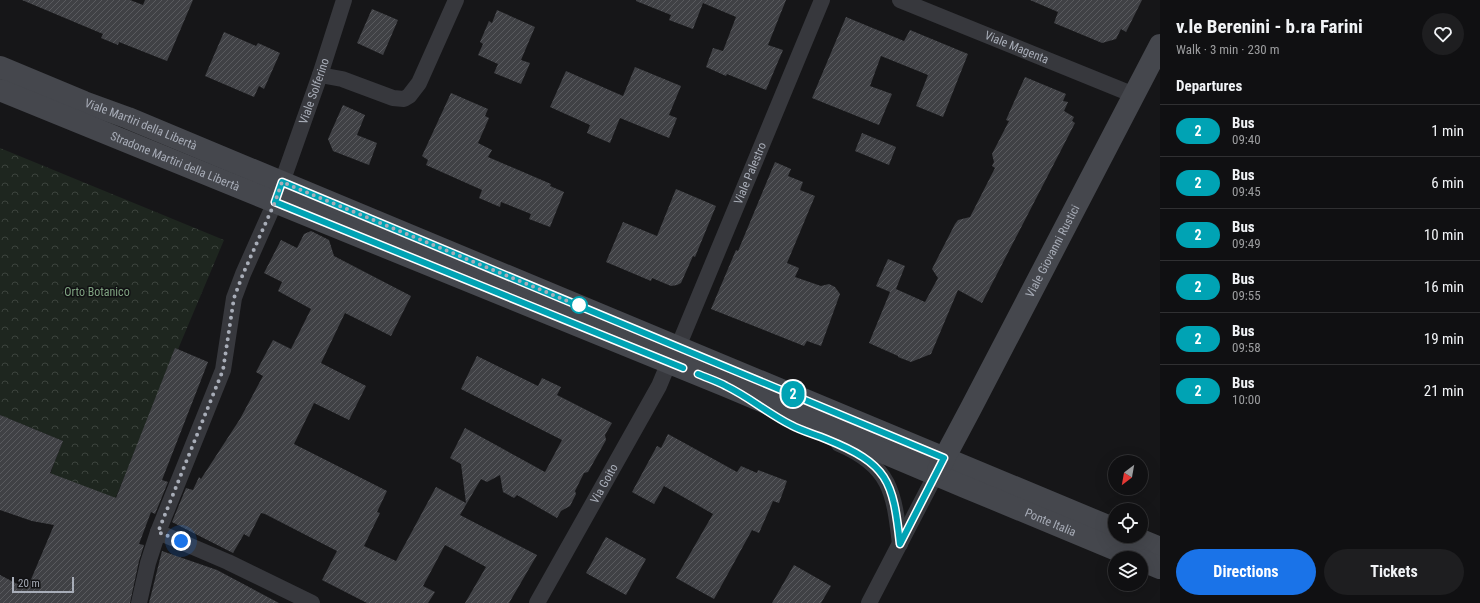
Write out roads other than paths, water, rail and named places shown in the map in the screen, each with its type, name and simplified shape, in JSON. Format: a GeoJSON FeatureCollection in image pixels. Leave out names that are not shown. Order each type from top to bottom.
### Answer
{"type":"FeatureCollection","features":[{"type":"Feature","properties":{"kind":"main road","name":"Viale Giovanni Rustici"},"geometry":{"type":"LineString","coordinates":[[940,466],[972,408],[1160,45]]}},
{"type":"Feature","properties":{"kind":"main road","name":"Viale Martiri della Libertà"},"geometry":{"type":"LineString","coordinates":[[0,67],[84,102],[114,112],[282,182],[674,355]]}},
{"type":"Feature","properties":{"kind":"main road","name":"Stradone Martiri della Libertà"},"geometry":{"type":"LineString","coordinates":[[0,90],[275,202],[674,355]]}},
{"type":"Feature","properties":{"kind":"main road","name":"Stradone Martiri della Libertà"},"geometry":{"type":"LineString","coordinates":[[76,122],[89,126],[117,129],[130,133],[208,165],[250,180],[282,182]]}},
{"type":"Feature","properties":{"kind":"main road"},"geometry":{"type":"LineString","coordinates":[[674,355],[726,386],[940,466]]}},
{"type":"Feature","properties":{"kind":"main road"},"geometry":{"type":"LineString","coordinates":[[674,355],[968,479]]}},
{"type":"Feature","properties":{"kind":"main road","name":"Ponte Italia"},"geometry":{"type":"LineString","coordinates":[[968,479],[1108,527]]}},
{"type":"Feature","properties":{"kind":"main road","name":"Ponte Italia"},"geometry":{"type":"LineString","coordinates":[[968,479],[1121,551]]}},
{"type":"Feature","properties":{"kind":"main road"},"geometry":{"type":"LineString","coordinates":[[1148,543],[1160,548]]}},
{"type":"Feature","properties":{"kind":"main road"},"geometry":{"type":"LineString","coordinates":[[1148,563],[1160,568]]}},
{"type":"Feature","properties":{"kind":"street","name":"Viale Solferino"},"geometry":{"type":"LineString","coordinates":[[139,603],[148,563],[158,532],[223,370],[234,298],[275,202],[320,75],[344,0]]}},
{"type":"Feature","properties":{"kind":"street"},"geometry":{"type":"LineString","coordinates":[[320,75],[342,79],[393,98],[404,99],[410,96],[419,83],[456,0]]}},
{"type":"Feature","properties":{"kind":"street","name":"Viale Palestro"},"geometry":{"type":"LineString","coordinates":[[674,355],[822,0]]}},
{"type":"Feature","properties":{"kind":"street","name":"Viale Magenta"},"geometry":{"type":"LineString","coordinates":[[900,0],[1134,95]]}},
{"type":"Feature","properties":{"kind":"street","name":"Via Goito"},"geometry":{"type":"LineString","coordinates":[[537,603],[659,386],[674,355]]}},
{"type":"Feature","properties":{"kind":"street"},"geometry":{"type":"LineString","coordinates":[[726,386],[791,425],[850,449],[877,468],[886,480],[894,502],[900,544]]}},
{"type":"Feature","properties":{"kind":"street"},"geometry":{"type":"LineString","coordinates":[[869,603],[940,466]]}},
{"type":"Feature","properties":{"kind":"street"},"geometry":{"type":"LineString","coordinates":[[158,532],[228,562],[312,603]]}},
{"type":"Feature","properties":{"kind":"park label","name":"Orto Botanico"},"geometry":{"type":"Point","coordinates":[97,292]}}]}
